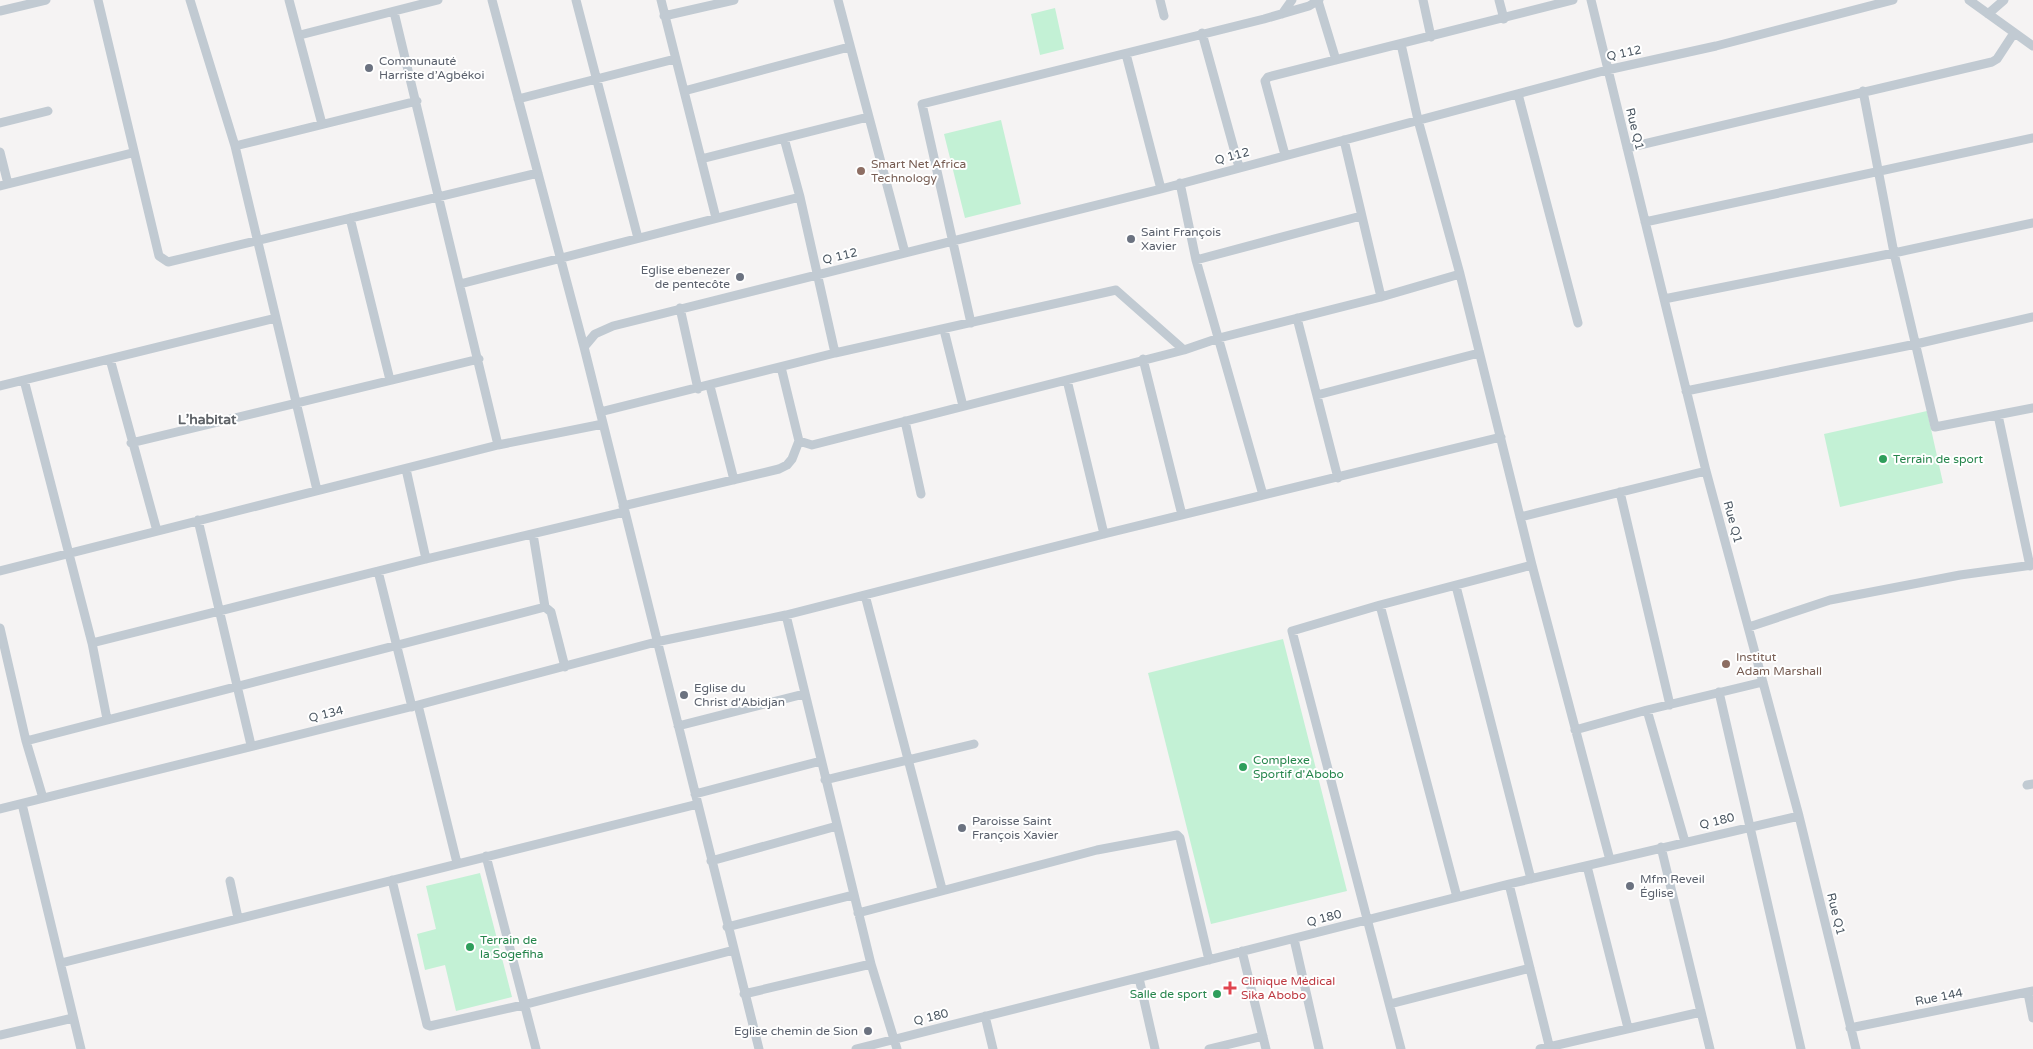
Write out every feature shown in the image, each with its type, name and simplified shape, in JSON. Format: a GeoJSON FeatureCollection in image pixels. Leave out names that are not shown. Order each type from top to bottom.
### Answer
{"type":"FeatureCollection","features":[{"type":"Feature","properties":{"kind":"street"},"geometry":{"type":"LineString","coordinates":[[0,11],[9,4],[46,0]]}},
{"type":"Feature","properties":{"kind":"street"},"geometry":{"type":"LineString","coordinates":[[98,0],[132,153],[159,256],[168,262],[538,173]]}},
{"type":"Feature","properties":{"kind":"street"},"geometry":{"type":"LineString","coordinates":[[190,0],[236,146],[317,490]]}},
{"type":"Feature","properties":{"kind":"street"},"geometry":{"type":"LineString","coordinates":[[289,0],[300,35],[322,124]]}},
{"type":"Feature","properties":{"kind":"street"},"geometry":{"type":"LineString","coordinates":[[300,35],[438,0]]}},
{"type":"Feature","properties":{"kind":"street"},"geometry":{"type":"LineString","coordinates":[[492,0],[584,347],[759,1049]]}},
{"type":"Feature","properties":{"kind":"street"},"geometry":{"type":"LineString","coordinates":[[576,0],[638,238]]}},
{"type":"Feature","properties":{"kind":"street"},"geometry":{"type":"LineString","coordinates":[[661,0],[716,218]]}},
{"type":"Feature","properties":{"kind":"street"},"geometry":{"type":"LineString","coordinates":[[664,16],[734,0]]}},
{"type":"Feature","properties":{"kind":"street"},"geometry":{"type":"LineString","coordinates":[[838,0],[905,253]]}},
{"type":"Feature","properties":{"kind":"street"},"geometry":{"type":"LineString","coordinates":[[1160,0],[1164,16]]}},
{"type":"Feature","properties":{"kind":"street"},"geometry":{"type":"LineString","coordinates":[[1282,14],[1292,0]]}},
{"type":"Feature","properties":{"kind":"street"},"geometry":{"type":"LineString","coordinates":[[1423,0],[1431,37]]}},
{"type":"Feature","properties":{"kind":"street"},"geometry":{"type":"LineString","coordinates":[[1499,0],[1504,19]]}},
{"type":"Feature","properties":{"kind":"street"},"geometry":{"type":"LineString","coordinates":[[1285,155],[1266,78],[1573,0]]}},
{"type":"Feature","properties":{"kind":"street","name":"Rue Q1"},"geometry":{"type":"LineString","coordinates":[[1590,0],[1706,470],[1799,816],[1856,1049]]}},
{"type":"Feature","properties":{"kind":"street","name":"Q 112"},"geometry":{"type":"LineString","coordinates":[[584,347],[595,334],[603,329],[680,308],[952,242],[1607,70],[1716,46],[1893,0]]}},
{"type":"Feature","properties":{"kind":"street"},"geometry":{"type":"LineString","coordinates":[[1969,0],[2033,46]]}},
{"type":"Feature","properties":{"kind":"street"},"geometry":{"type":"LineString","coordinates":[[1988,14],[2004,0]]}},
{"type":"Feature","properties":{"kind":"street"},"geometry":{"type":"LineString","coordinates":[[971,322],[922,104],[1282,14],[1319,1],[1336,60]]}},
{"type":"Feature","properties":{"kind":"street"},"geometry":{"type":"LineString","coordinates":[[394,12],[479,359],[498,445]]}},
{"type":"Feature","properties":{"kind":"street"},"geometry":{"type":"LineString","coordinates":[[1202,33],[1239,167]]}},
{"type":"Feature","properties":{"kind":"street"},"geometry":{"type":"LineString","coordinates":[[1627,148],[1994,61],[2014,33]]}},
{"type":"Feature","properties":{"kind":"street"},"geometry":{"type":"LineString","coordinates":[[1400,44],[1418,120],[1460,274],[1532,565],[1610,860]]}},
{"type":"Feature","properties":{"kind":"street"},"geometry":{"type":"LineString","coordinates":[[684,90],[850,47]]}},
{"type":"Feature","properties":{"kind":"street"},"geometry":{"type":"LineString","coordinates":[[1126,54],[1161,188]]}},
{"type":"Feature","properties":{"kind":"street"},"geometry":{"type":"LineString","coordinates":[[518,99],[675,58]]}},
{"type":"Feature","properties":{"kind":"street"},"geometry":{"type":"LineString","coordinates":[[1863,91],[1894,253],[1935,428],[2033,408]]}},
{"type":"Feature","properties":{"kind":"street"},"geometry":{"type":"LineString","coordinates":[[1518,94],[1578,323]]}},
{"type":"Feature","properties":{"kind":"street"},"geometry":{"type":"LineString","coordinates":[[236,146],[417,101]]}},
{"type":"Feature","properties":{"kind":"street"},"geometry":{"type":"LineString","coordinates":[[0,123],[48,111]]}},
{"type":"Feature","properties":{"kind":"street"},"geometry":{"type":"LineString","coordinates":[[701,159],[868,117]]}},
{"type":"Feature","properties":{"kind":"street"},"geometry":{"type":"LineString","coordinates":[[784,138],[800,197],[816,275],[835,352]]}},
{"type":"Feature","properties":{"kind":"street"},"geometry":{"type":"LineString","coordinates":[[1645,222],[2033,138]]}},
{"type":"Feature","properties":{"kind":"street"},"geometry":{"type":"LineString","coordinates":[[1344,140],[1381,297]]}},
{"type":"Feature","properties":{"kind":"street"},"geometry":{"type":"LineString","coordinates":[[0,152],[4,185],[132,153]]}},
{"type":"Feature","properties":{"kind":"street"},"geometry":{"type":"LineString","coordinates":[[1180,183],[1196,260],[1263,495]]}},
{"type":"Feature","properties":{"kind":"street"},"geometry":{"type":"LineString","coordinates":[[460,284],[561,260],[638,238],[800,197]]}},
{"type":"Feature","properties":{"kind":"street"},"geometry":{"type":"LineString","coordinates":[[1196,260],[1361,216]]}},
{"type":"Feature","properties":{"kind":"street"},"geometry":{"type":"LineString","coordinates":[[350,218],[390,380]]}},
{"type":"Feature","properties":{"kind":"street"},"geometry":{"type":"LineString","coordinates":[[1664,299],[2033,223]]}},
{"type":"Feature","properties":{"kind":"street"},"geometry":{"type":"LineString","coordinates":[[799,441],[812,445],[1184,350],[1219,338],[1381,297],[1460,274]]}},
{"type":"Feature","properties":{"kind":"street"},"geometry":{"type":"LineString","coordinates":[[600,412],[710,386],[835,352],[944,330],[971,322],[1116,290],[1184,350]]}},
{"type":"Feature","properties":{"kind":"street"},"geometry":{"type":"LineString","coordinates":[[680,308],[698,388]]}},
{"type":"Feature","properties":{"kind":"street"},"geometry":{"type":"LineString","coordinates":[[1686,391],[1916,344],[2033,317]]}},
{"type":"Feature","properties":{"kind":"street"},"geometry":{"type":"LineString","coordinates":[[0,386],[276,318]]}},
{"type":"Feature","properties":{"kind":"street"},"geometry":{"type":"LineString","coordinates":[[1297,318],[1338,478]]}},
{"type":"Feature","properties":{"kind":"street"},"geometry":{"type":"LineString","coordinates":[[944,330],[963,406]]}},
{"type":"Feature","properties":{"kind":"street"},"geometry":{"type":"LineString","coordinates":[[1317,394],[1479,353]]}},
{"type":"Feature","properties":{"kind":"street"},"geometry":{"type":"LineString","coordinates":[[110,359],[131,442],[157,531]]}},
{"type":"Feature","properties":{"kind":"street"},"geometry":{"type":"LineString","coordinates":[[131,442],[479,359]]}},
{"type":"Feature","properties":{"kind":"street"},"geometry":{"type":"LineString","coordinates":[[1143,359],[1182,516]]}},
{"type":"Feature","properties":{"kind":"street"},"geometry":{"type":"LineString","coordinates":[[92,644],[426,559],[533,534],[787,465],[799,441],[781,367]]}},
{"type":"Feature","properties":{"kind":"street"},"geometry":{"type":"LineString","coordinates":[[24,380],[92,644],[107,719]]}},
{"type":"Feature","properties":{"kind":"street"},"geometry":{"type":"LineString","coordinates":[[1068,380],[1104,534]]}},
{"type":"Feature","properties":{"kind":"street"},"geometry":{"type":"LineString","coordinates":[[710,386],[734,480]]}},
{"type":"Feature","properties":{"kind":"street"},"geometry":{"type":"LineString","coordinates":[[1749,627],[1830,600],[1960,575],[2032,566],[1998,415]]}},
{"type":"Feature","properties":{"kind":"street"},"geometry":{"type":"LineString","coordinates":[[905,421],[921,494]]}},
{"type":"Feature","properties":{"kind":"street"},"geometry":{"type":"LineString","coordinates":[[0,571],[498,445],[603,424]]}},
{"type":"Feature","properties":{"kind":"street","name":"Q 134"},"geometry":{"type":"LineString","coordinates":[[0,809],[251,745],[415,706],[656,642],[786,615],[1104,534],[1501,438]]}},
{"type":"Feature","properties":{"kind":"street"},"geometry":{"type":"LineString","coordinates":[[406,469],[426,559]]}},
{"type":"Feature","properties":{"kind":"street"},"geometry":{"type":"LineString","coordinates":[[1520,517],[1706,470]]}},
{"type":"Feature","properties":{"kind":"street"},"geometry":{"type":"LineString","coordinates":[[1620,492],[1670,705]]}},
{"type":"Feature","properties":{"kind":"street"},"geometry":{"type":"LineString","coordinates":[[198,520],[251,745]]}},
{"type":"Feature","properties":{"kind":"street"},"geometry":{"type":"LineString","coordinates":[[533,534],[545,607],[551,612],[565,666]]}},
{"type":"Feature","properties":{"kind":"street"},"geometry":{"type":"LineString","coordinates":[[1400,1049],[1368,919],[1291,634],[1294,629],[1532,565]]}},
{"type":"Feature","properties":{"kind":"street"},"geometry":{"type":"LineString","coordinates":[[378,571],[458,864]]}},
{"type":"Feature","properties":{"kind":"street"},"geometry":{"type":"LineString","coordinates":[[1456,586],[1531,879]]}},
{"type":"Feature","properties":{"kind":"street"},"geometry":{"type":"LineString","coordinates":[[865,595],[942,889]]}},
{"type":"Feature","properties":{"kind":"street"},"geometry":{"type":"LineString","coordinates":[[1380,605],[1457,897]]}},
{"type":"Feature","properties":{"kind":"street"},"geometry":{"type":"LineString","coordinates":[[26,741],[545,607]]}},
{"type":"Feature","properties":{"kind":"street"},"geometry":{"type":"LineString","coordinates":[[786,615],[853,895],[871,964],[897,1049]]}},
{"type":"Feature","properties":{"kind":"street"},"geometry":{"type":"LineString","coordinates":[[0,628],[26,741],[43,798]]}},
{"type":"Feature","properties":{"kind":"street"},"geometry":{"type":"LineString","coordinates":[[1575,730],[1647,710],[1763,682]]}},
{"type":"Feature","properties":{"kind":"street"},"geometry":{"type":"LineString","coordinates":[[1720,692],[1801,1049]]}},
{"type":"Feature","properties":{"kind":"street"},"geometry":{"type":"LineString","coordinates":[[678,726],[804,694]]}},
{"type":"Feature","properties":{"kind":"street"},"geometry":{"type":"LineString","coordinates":[[1647,710],[1685,842]]}},
{"type":"Feature","properties":{"kind":"street"},"geometry":{"type":"LineString","coordinates":[[825,780],[974,744]]}},
{"type":"Feature","properties":{"kind":"street"},"geometry":{"type":"LineString","coordinates":[[696,794],[821,761]]}},
{"type":"Feature","properties":{"kind":"street"},"geometry":{"type":"LineString","coordinates":[[22,804],[81,1049]]}},
{"type":"Feature","properties":{"kind":"street"},"geometry":{"type":"LineString","coordinates":[[61,963],[698,804]]}},
{"type":"Feature","properties":{"kind":"street","name":"Q 180"},"geometry":{"type":"LineString","coordinates":[[856,1049],[1509,884],[1799,816]]}},
{"type":"Feature","properties":{"kind":"street"},"geometry":{"type":"LineString","coordinates":[[711,861],[837,826]]}},
{"type":"Feature","properties":{"kind":"street"},"geometry":{"type":"LineString","coordinates":[[858,913],[942,889],[1097,850],[1177,834],[1180,838],[1190,875],[1209,960]]}},
{"type":"Feature","properties":{"kind":"street"},"geometry":{"type":"LineString","coordinates":[[1661,847],[1710,1049]]}},
{"type":"Feature","properties":{"kind":"street"},"geometry":{"type":"LineString","coordinates":[[486,856],[523,1005],[536,1049]]}},
{"type":"Feature","properties":{"kind":"street"},"geometry":{"type":"LineString","coordinates":[[1587,866],[1628,1028]]}},
{"type":"Feature","properties":{"kind":"street"},"geometry":{"type":"LineString","coordinates":[[392,880],[428,1025],[433,1026],[523,1005],[734,950]]}},
{"type":"Feature","properties":{"kind":"street"},"geometry":{"type":"LineString","coordinates":[[230,881],[238,918]]}},
{"type":"Feature","properties":{"kind":"street"},"geometry":{"type":"LineString","coordinates":[[1509,884],[1530,968],[1546,1048],[1701,1012]]}},
{"type":"Feature","properties":{"kind":"street"},"geometry":{"type":"LineString","coordinates":[[728,927],[853,895]]}},
{"type":"Feature","properties":{"kind":"street"},"geometry":{"type":"LineString","coordinates":[[1294,938],[1319,1049]]}},
{"type":"Feature","properties":{"kind":"street"},"geometry":{"type":"LineString","coordinates":[[1242,952],[1266,1049]]}},
{"type":"Feature","properties":{"kind":"street"},"geometry":{"type":"LineString","coordinates":[[744,994],[871,964]]}},
{"type":"Feature","properties":{"kind":"street"},"geometry":{"type":"LineString","coordinates":[[1390,1004],[1530,968]]}},
{"type":"Feature","properties":{"kind":"street"},"geometry":{"type":"LineString","coordinates":[[1139,978],[1155,1049]]}},
{"type":"Feature","properties":{"kind":"street"},"geometry":{"type":"LineString","coordinates":[[2030,992],[2033,1018]]}},
{"type":"Feature","properties":{"kind":"street","name":"Rue 144"},"geometry":{"type":"LineString","coordinates":[[1850,1028],[2030,992]]}},
{"type":"Feature","properties":{"kind":"street"},"geometry":{"type":"LineString","coordinates":[[985,1016],[993,1049]]}},
{"type":"Feature","properties":{"kind":"street"},"geometry":{"type":"LineString","coordinates":[[0,1035],[73,1018]]}},
{"type":"Feature","properties":{"kind":"street"},"geometry":{"type":"LineString","coordinates":[[1209,1049],[1263,1036]]}},
{"type":"Feature","properties":{"kind":"green space"},"geometry":{"type":"Polygon","coordinates":[[[1055,8],[1064,49],[1040,55],[1031,14],[1055,8]]]}},
{"type":"Feature","properties":{"kind":"green space"},"geometry":{"type":"Polygon","coordinates":[[[1001,120],[1021,204],[965,218],[944,134],[1001,120]]]}},
{"type":"Feature","properties":{"kind":"green space","name":"Terrain de sport"},"geometry":{"type":"Polygon","coordinates":[[[1927,411],[1943,483],[1840,507],[1824,434],[1927,411]]]}},
{"type":"Feature","properties":{"kind":"green space","name":"Complexe Sportif d'Abobo"},"geometry":{"type":"Polygon","coordinates":[[[1283,639],[1347,891],[1211,924],[1148,673],[1283,639]]]}},
{"type":"Feature","properties":{"kind":"green space","name":"Terrain de la Sogefiha"},"geometry":{"type":"Polygon","coordinates":[[[480,873],[512,997],[456,1011],[445,965],[425,970],[417,934],[436,929],[426,886],[480,873]]]}},
{"type":"Feature","properties":{"kind":"place","name":"Communauté Harriste d’Agbékoi"},"geometry":{"type":"Point","coordinates":[369,68]}},
{"type":"Feature","properties":{"kind":"place","name":"Smart Net Africa Technology"},"geometry":{"type":"Point","coordinates":[861,171]}},
{"type":"Feature","properties":{"kind":"place","name":"Saint François Xavier"},"geometry":{"type":"Point","coordinates":[1131,239]}},
{"type":"Feature","properties":{"kind":"place","name":"Eglise ebenezer de pentecôte"},"geometry":{"type":"Point","coordinates":[740,277]}},
{"type":"Feature","properties":{"kind":"place","name":"Terrain de sport"},"geometry":{"type":"Point","coordinates":[1883,459]}},
{"type":"Feature","properties":{"kind":"place","name":"Institut Adam Marshall"},"geometry":{"type":"Point","coordinates":[1726,664]}},
{"type":"Feature","properties":{"kind":"place","name":"Eglise du Christ d'Abidjan"},"geometry":{"type":"Point","coordinates":[684,695]}},
{"type":"Feature","properties":{"kind":"place","name":"Complexe Sportif d'Abobo"},"geometry":{"type":"Point","coordinates":[1243,767]}},
{"type":"Feature","properties":{"kind":"place","name":"Paroisse Saint François Xavier"},"geometry":{"type":"Point","coordinates":[962,828]}},
{"type":"Feature","properties":{"kind":"place","name":"Mfm Reveil Église"},"geometry":{"type":"Point","coordinates":[1630,886]}},
{"type":"Feature","properties":{"kind":"place","name":"Terrain de la Sogefiha"},"geometry":{"type":"Point","coordinates":[470,947]}},
{"type":"Feature","properties":{"kind":"place","name":"Clinique Médical Sika Abobo"},"geometry":{"type":"Point","coordinates":[1230,988]}},
{"type":"Feature","properties":{"kind":"place","name":"Salle de sport"},"geometry":{"type":"Point","coordinates":[1217,994]}},
{"type":"Feature","properties":{"kind":"place","name":"Eglise chemin de Sion"},"geometry":{"type":"Point","coordinates":[868,1031]}},
{"type":"Feature","properties":{"kind":"district","name":"L’habitat"},"geometry":{"type":"Point","coordinates":[207,419]}}]}
